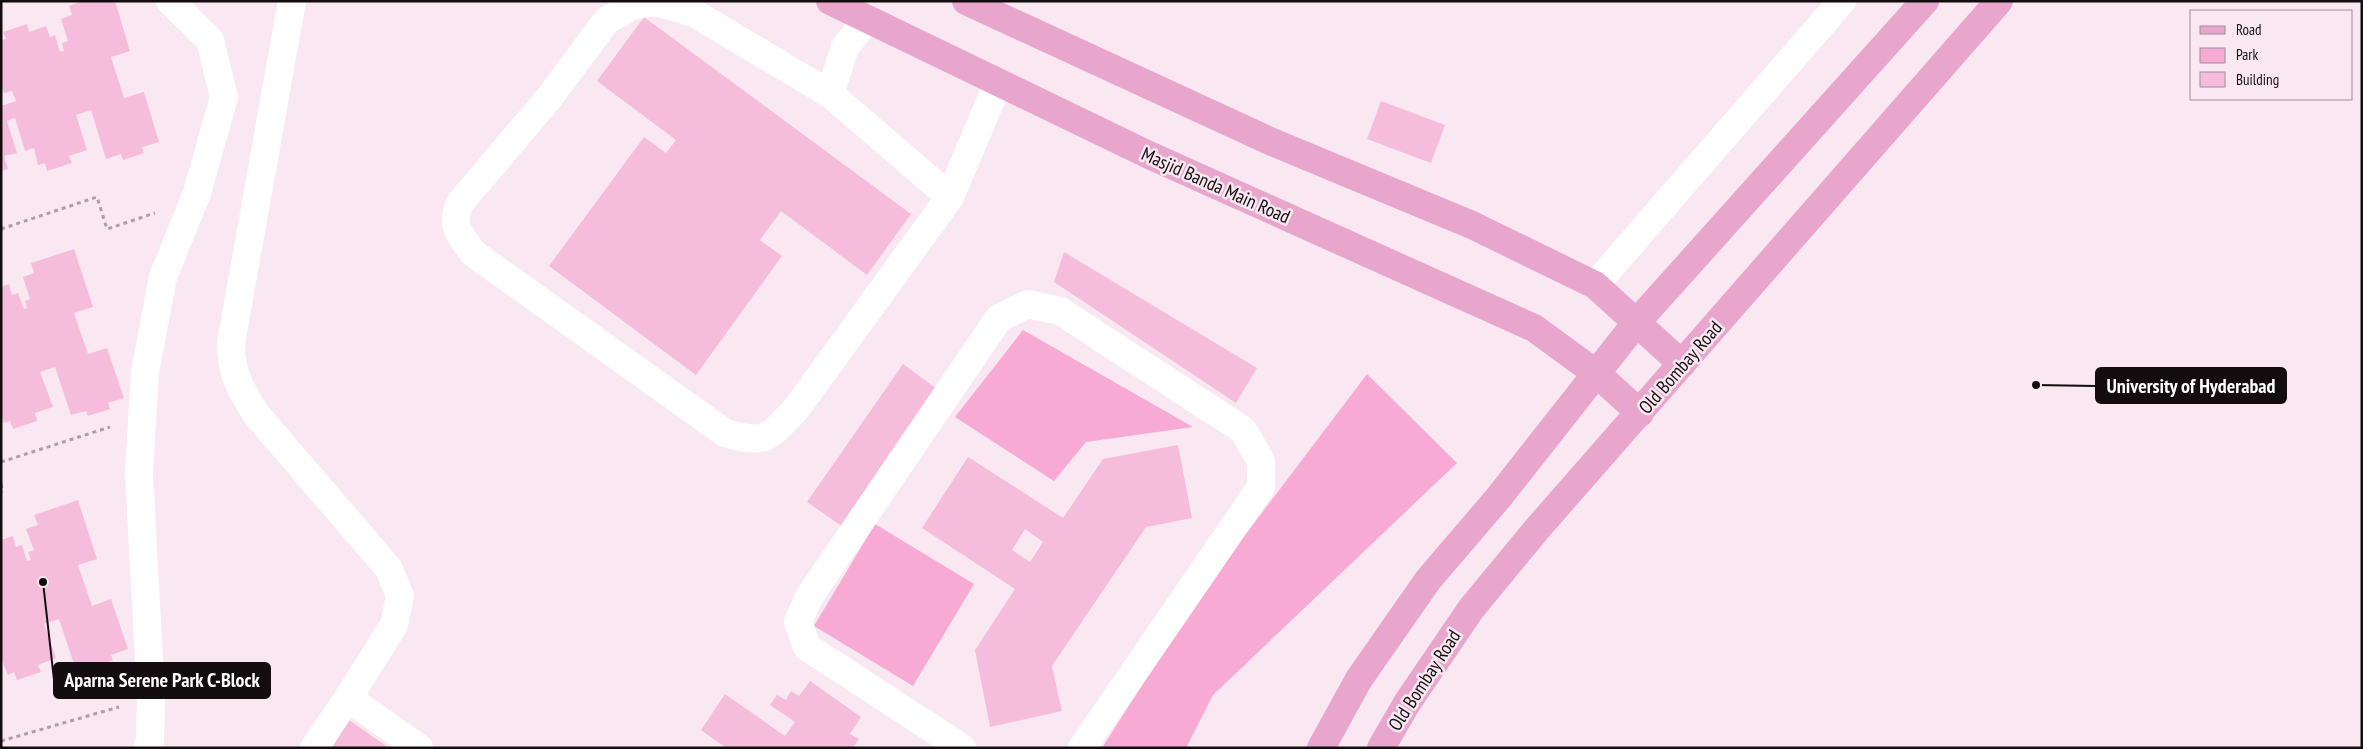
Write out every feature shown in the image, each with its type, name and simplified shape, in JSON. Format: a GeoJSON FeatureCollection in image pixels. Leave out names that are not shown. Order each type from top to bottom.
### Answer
{"type":"FeatureCollection","features":[{"type":"Feature","properties":{"kind":"main road","name":"Masjid Banda Main Road"},"geometry":{"type":"LineString","coordinates":[[830,1],[1158,159],[1534,328],[1597,374],[1640,413]]}},
{"type":"Feature","properties":{"kind":"main road"},"geometry":{"type":"LineString","coordinates":[[966,1],[1272,142],[1472,225],[1594,285],[1682,364]]}},
{"type":"Feature","properties":{"kind":"main road"},"geometry":{"type":"LineString","coordinates":[[1321,748],[1359,679],[1428,580],[1499,497],[1636,323],[1925,1]]}},
{"type":"Feature","properties":{"kind":"main road","name":"Old Bombay Road"},"geometry":{"type":"LineString","coordinates":[[1381,748],[1407,703],[1471,609],[1537,529],[1999,1]]}},
{"type":"Feature","properties":{"kind":"street"},"geometry":{"type":"LineString","coordinates":[[147,748],[150,740],[150,698],[140,473],[145,372],[163,278],[193,201],[224,97],[210,40],[170,1]]}},
{"type":"Feature","properties":{"kind":"street"},"geometry":{"type":"LineString","coordinates":[[292,1],[231,343],[231,365],[239,386],[256,414],[389,569],[400,596],[394,625],[314,748]]}},
{"type":"Feature","properties":{"kind":"street"},"geometry":{"type":"LineString","coordinates":[[1594,285],[1842,1]]}},
{"type":"Feature","properties":{"kind":"street"},"geometry":{"type":"LineString","coordinates":[[950,197],[830,94],[694,13],[657,2],[634,5],[607,20],[548,98],[460,203],[454,217],[458,233],[473,253],[726,433],[750,440],[771,435],[796,409],[950,197],[998,83]]}},
{"type":"Feature","properties":{"kind":"street"},"geometry":{"type":"LineString","coordinates":[[830,94],[844,47],[867,20]]}},
{"type":"Feature","properties":{"kind":"street"},"geometry":{"type":"LineString","coordinates":[[962,748],[807,648],[798,622],[809,597],[999,318],[1028,304],[1060,311],[1244,430],[1260,461],[1261,486],[1082,748]]}},
{"type":"Feature","properties":{"kind":"street"},"geometry":{"type":"LineString","coordinates":[[348,698],[419,748]]}},
{"type":"Feature","properties":{"kind":"path"},"geometry":{"type":"LineString","coordinates":[[1,229],[97,197],[108,229],[193,201]]}},
{"type":"Feature","properties":{"kind":"path"},"geometry":{"type":"LineString","coordinates":[[1,462],[143,416]]}},
{"type":"Feature","properties":{"kind":"path"},"geometry":{"type":"LineString","coordinates":[[1,484],[3,491],[1,492]]}},
{"type":"Feature","properties":{"kind":"path"},"geometry":{"type":"LineString","coordinates":[[1,741],[150,698]]}},
{"type":"Feature","properties":{"kind":"green space"},"geometry":{"type":"Polygon","coordinates":[[[1023,330],[1193,427],[1086,442],[1054,481],[955,417],[1023,330]]]}},
{"type":"Feature","properties":{"kind":"green space"},"geometry":{"type":"Polygon","coordinates":[[[1367,374],[1457,463],[1213,695],[1186,748],[1102,748],[1199,596],[1367,374]]]}},
{"type":"Feature","properties":{"kind":"green space"},"geometry":{"type":"Polygon","coordinates":[[[875,524],[974,584],[913,686],[814,626],[875,524]]]}},
{"type":"Feature","properties":{"kind":"building"},"geometry":{"type":"Polygon","coordinates":[[[83,1],[115,1],[130,51],[111,57],[124,98],[144,92],[159,142],[142,147],[144,153],[123,160],[121,154],[106,159],[91,110],[76,115],[87,150],[69,156],[72,163],[47,171],[45,163],[38,165],[34,148],[25,151],[15,118],[7,121],[17,153],[4,156],[8,169],[1,171],[1,106],[16,101],[12,91],[4,93],[1,84],[1,40],[6,39],[3,32],[27,24],[29,32],[46,26],[50,37],[55,35],[60,52],[64,51],[62,43],[68,41],[61,19],[72,15],[69,6],[83,1]]]}},
{"type":"Feature","properties":{"kind":"building"},"geometry":{"type":"Polygon","coordinates":[[[644,17],[911,214],[867,275],[781,211],[760,240],[782,256],[696,375],[549,266],[644,137],[666,153],[676,140],[597,81],[644,17]]]}},
{"type":"Feature","properties":{"kind":"building"},"geometry":{"type":"Polygon","coordinates":[[[1381,101],[1445,125],[1431,163],[1367,139],[1381,101]]]}},
{"type":"Feature","properties":{"kind":"building"},"geometry":{"type":"Polygon","coordinates":[[[74,249],[93,307],[74,313],[88,354],[107,348],[124,398],[108,403],[110,409],[88,416],[86,411],[71,415],[55,367],[40,372],[53,407],[35,413],[37,421],[13,429],[10,421],[4,423],[1,414],[1,287],[9,284],[12,295],[18,293],[24,309],[27,308],[25,301],[30,299],[23,277],[34,273],[31,263],[74,249]]]}},
{"type":"Feature","properties":{"kind":"building"},"geometry":{"type":"Polygon","coordinates":[[[1064,252],[1257,368],[1236,403],[1054,282],[1064,252]]]}},
{"type":"Feature","properties":{"kind":"building"},"geometry":{"type":"Polygon","coordinates":[[[903,364],[941,392],[846,529],[807,502],[903,364]]]}},
{"type":"Feature","properties":{"kind":"building"},"geometry":{"type":"Polygon","coordinates":[[[1178,445],[1192,518],[1146,527],[1052,666],[1062,711],[990,727],[975,650],[1015,589],[922,528],[968,457],[1063,518],[1103,459],[1178,445]],[[1025,529],[1012,550],[1030,562],[1043,542],[1025,529]]]}},
{"type":"Feature","properties":{"kind":"building"},"geometry":{"type":"Polygon","coordinates":[[[78,500],[97,559],[78,565],[92,606],[111,599],[128,649],[111,655],[113,660],[92,668],[90,662],[75,667],[59,619],[44,624],[56,658],[38,665],[41,672],[17,680],[14,672],[8,675],[1,658],[1,540],[13,536],[16,547],[22,545],[27,561],[31,560],[28,552],[34,550],[26,529],[38,525],[34,515],[78,500]]]}},
{"type":"Feature","properties":{"kind":"building"},"geometry":{"type":"Polygon","coordinates":[[[810,681],[861,717],[850,734],[859,739],[853,748],[726,748],[701,730],[725,694],[785,736],[795,722],[770,705],[777,695],[786,700],[791,691],[799,696],[810,681]]]}},
{"type":"Feature","properties":{"kind":"building"},"geometry":{"type":"Polygon","coordinates":[[[349,720],[389,748],[332,748],[349,720]]]}},
{"type":"Feature","properties":{"kind":"place","name":"University of Hyderabad"},"geometry":{"type":"Point","coordinates":[2036,385]}},
{"type":"Feature","properties":{"kind":"place","name":"Aparna Serene Park C-Block"},"geometry":{"type":"Point","coordinates":[43,582]}}]}
